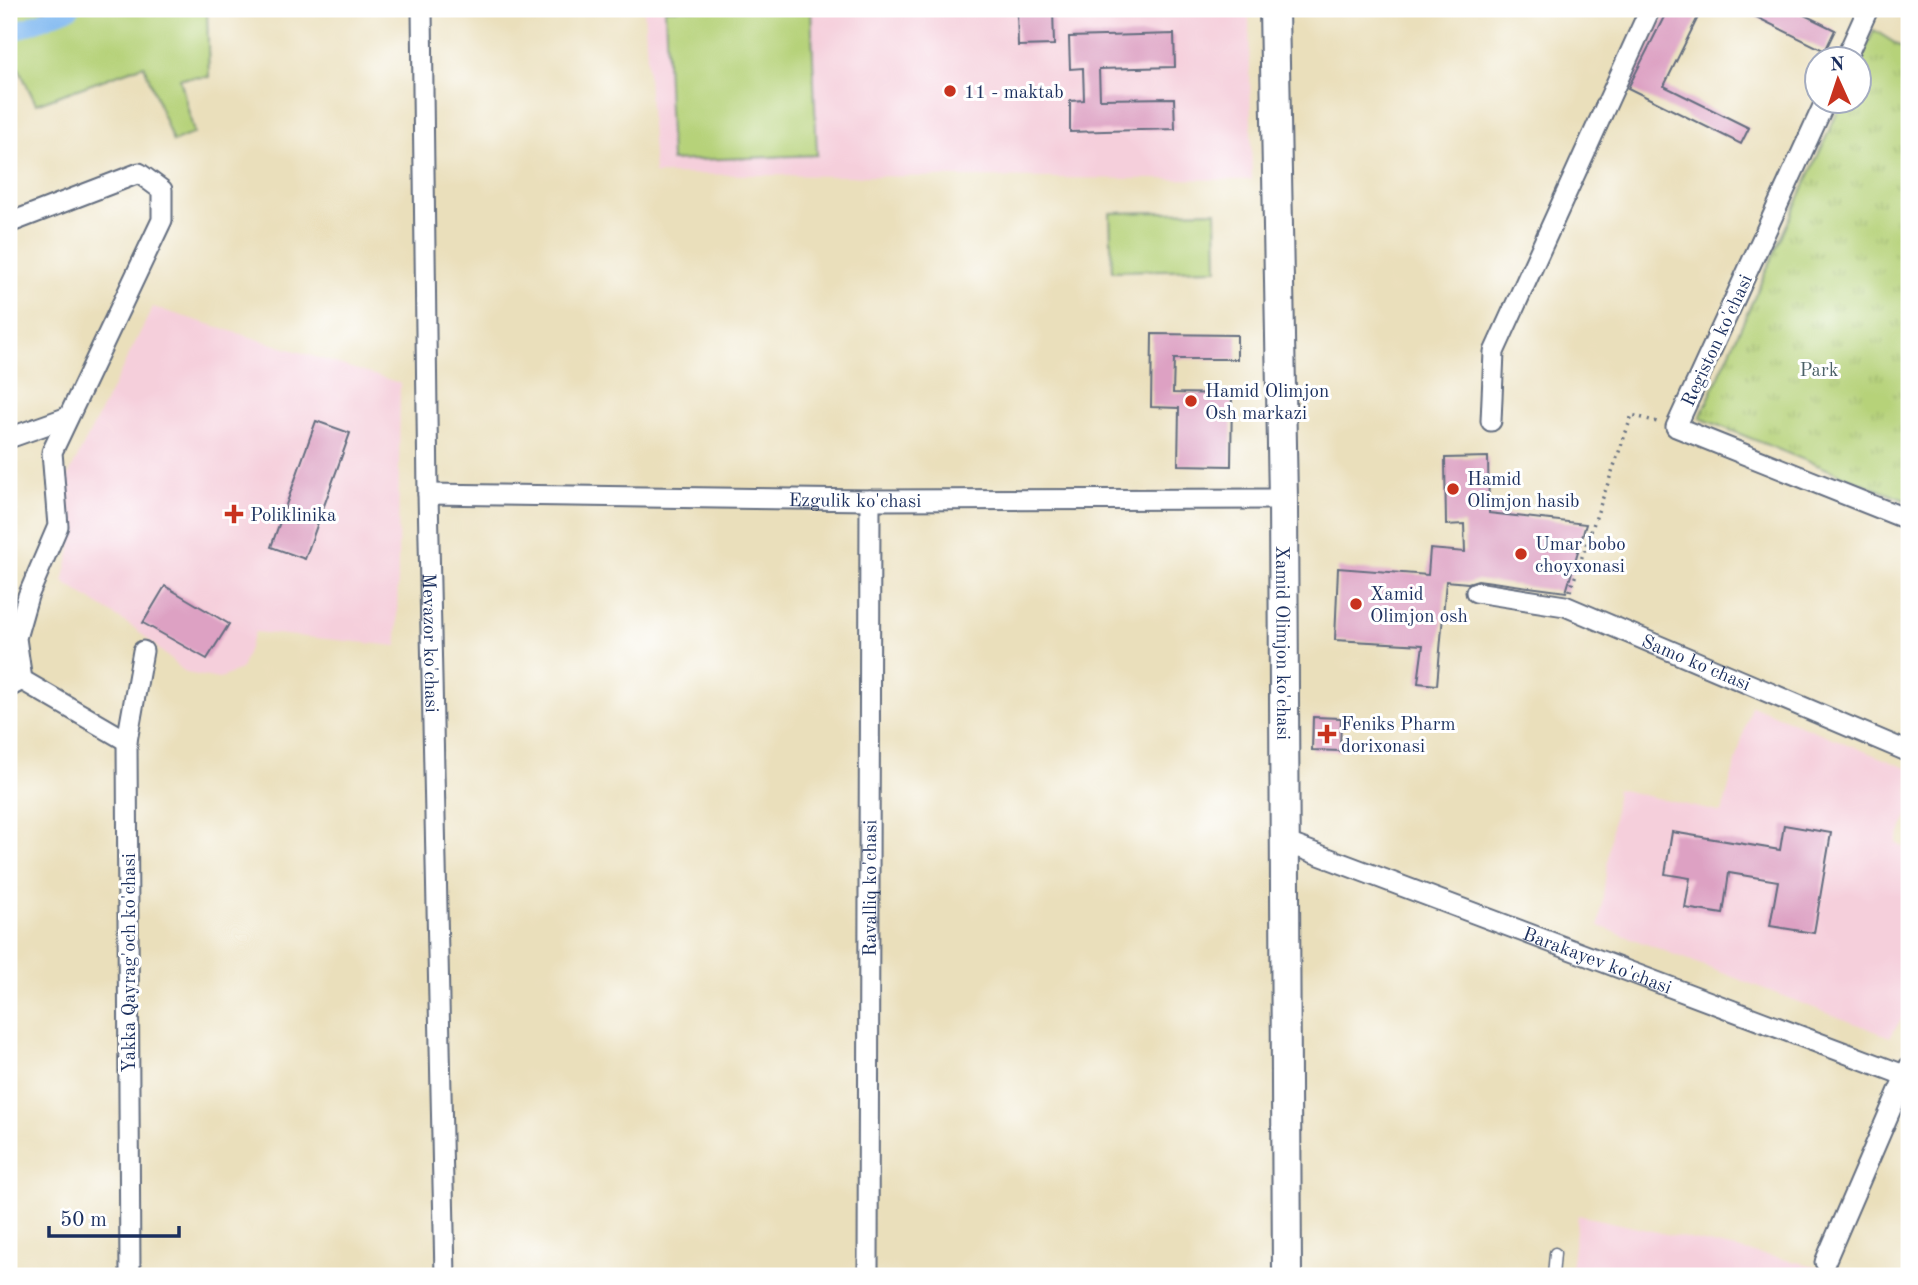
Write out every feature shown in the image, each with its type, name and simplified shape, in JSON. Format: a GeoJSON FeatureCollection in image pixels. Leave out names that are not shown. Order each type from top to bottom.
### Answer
{"type":"FeatureCollection","features":[{"type":"Feature","properties":{"kind":"main road","name":"Xamid Olimjon ko'chasi"},"geometry":{"type":"LineString","coordinates":[[1274,9],[1283,499],[1287,1276]]}},
{"type":"Feature","properties":{"kind":"street","name":"Mevazor ko'chasi"},"geometry":{"type":"LineString","coordinates":[[422,9],[428,494],[444,1276]]}},
{"type":"Feature","properties":{"kind":"street"},"geometry":{"type":"LineString","coordinates":[[1491,421],[1494,352],[1650,9]]}},
{"type":"Feature","properties":{"kind":"street"},"geometry":{"type":"LineString","coordinates":[[1851,46],[1868,9]]}},
{"type":"Feature","properties":{"kind":"street","name":"Registon ko'chasi"},"geometry":{"type":"LineString","coordinates":[[1819,116],[1676,428],[1909,520]]}},
{"type":"Feature","properties":{"kind":"street"},"geometry":{"type":"LineString","coordinates":[[9,223],[139,173],[162,190],[162,220],[52,452],[58,526],[28,596],[16,638],[15,683],[127,741]]}},
{"type":"Feature","properties":{"kind":"street"},"geometry":{"type":"LineString","coordinates":[[9,438],[68,417]]}},
{"type":"Feature","properties":{"kind":"street","name":"Ezgulik ko'chasi"},"geometry":{"type":"LineString","coordinates":[[428,494],[870,500],[1283,499]]}},
{"type":"Feature","properties":{"kind":"street","name":"Ravalliq ko'chasi"},"geometry":{"type":"LineString","coordinates":[[868,1276],[870,500]]}},
{"type":"Feature","properties":{"kind":"street","name":"Samo ko'chasi"},"geometry":{"type":"LineString","coordinates":[[1476,592],[1565,606],[1909,752]]}},
{"type":"Feature","properties":{"kind":"street","name":"Yakka Qayrag'och ko'chasi"},"geometry":{"type":"LineString","coordinates":[[130,1276],[127,741],[143,651]]}},
{"type":"Feature","properties":{"kind":"street","name":"Barakayev ko'chasi"},"geometry":{"type":"LineString","coordinates":[[1285,842],[1908,1073]]}},
{"type":"Feature","properties":{"kind":"street"},"geometry":{"type":"LineString","coordinates":[[1825,1262],[1908,1073]]}},
{"type":"Feature","properties":{"kind":"lane"},"geometry":{"type":"LineString","coordinates":[[1553,1276],[1555,1253]]}},
{"type":"Feature","properties":{"kind":"path"},"geometry":{"type":"LineString","coordinates":[[1565,606],[1632,415],[1676,428]]}},
{"type":"Feature","properties":{"kind":"shaded area","name":"11 - maktab"},"geometry":{"type":"Polygon","coordinates":[[[644,9],[1249,9],[1252,180],[654,174],[644,9]]]}},
{"type":"Feature","properties":{"kind":"shaded area","name":"Poliklinika"},"geometry":{"type":"Polygon","coordinates":[[[153,307],[400,383],[397,646],[255,632],[241,669],[219,679],[186,673],[137,630],[63,582],[71,549],[67,478],[153,307]]]}},
{"type":"Feature","properties":{"kind":"shaded area"},"geometry":{"type":"Polygon","coordinates":[[[1751,705],[1909,769],[1909,812],[1896,843],[1909,850],[1909,1008],[1890,1037],[1599,926],[1617,789],[1722,813],[1751,705]]]}},
{"type":"Feature","properties":{"kind":"shaded area"},"geometry":{"type":"Polygon","coordinates":[[[1578,1215],[1824,1268],[1821,1276],[1570,1276],[1578,1215]]]}},
{"type":"Feature","properties":{"kind":"green space"},"geometry":{"type":"Polygon","coordinates":[[[24,9],[207,9],[209,77],[180,78],[194,133],[173,142],[144,65],[36,104],[9,48],[9,15],[24,9]]]}},
{"type":"Feature","properties":{"kind":"green space"},"geometry":{"type":"Polygon","coordinates":[[[665,9],[811,9],[817,155],[671,161],[665,9]]]}},
{"type":"Feature","properties":{"kind":"green space","name":"Park"},"geometry":{"type":"Polygon","coordinates":[[[1874,30],[1909,52],[1909,502],[1700,418],[1836,116],[1872,116],[1872,46],[1867,46],[1874,30]]]}},
{"type":"Feature","properties":{"kind":"green space"},"geometry":{"type":"Polygon","coordinates":[[[1216,211],[1217,269],[1112,271],[1110,213],[1216,211]]]}},
{"type":"Feature","properties":{"kind":"building"},"geometry":{"type":"Polygon","coordinates":[[[1017,9],[1053,9],[1054,45],[1018,46],[1017,9]]]}},
{"type":"Feature","properties":{"kind":"building"},"geometry":{"type":"Polygon","coordinates":[[[1668,9],[1702,9],[1664,86],[1749,128],[1741,144],[1628,88],[1668,9]]]}},
{"type":"Feature","properties":{"kind":"building"},"geometry":{"type":"Polygon","coordinates":[[[1740,9],[1792,9],[1835,30],[1827,46],[1815,46],[1740,9]]]}},
{"type":"Feature","properties":{"kind":"building"},"geometry":{"type":"Polygon","coordinates":[[[1174,34],[1175,67],[1099,69],[1100,99],[1174,98],[1175,129],[1070,132],[1070,101],[1084,100],[1083,68],[1070,69],[1069,37],[1174,34]]]}},
{"type":"Feature","properties":{"kind":"building","name":"Hamid Olimjon Osh markazi"},"geometry":{"type":"Polygon","coordinates":[[[1152,334],[1237,335],[1237,359],[1174,359],[1173,393],[1232,394],[1231,466],[1178,465],[1179,408],[1151,407],[1152,334]]]}},
{"type":"Feature","properties":{"kind":"building"},"geometry":{"type":"Polygon","coordinates":[[[316,421],[350,433],[305,559],[271,547],[316,421]]]}},
{"type":"Feature","properties":{"kind":"building"},"geometry":{"type":"Polygon","coordinates":[[[1488,457],[1489,513],[1586,524],[1566,592],[1478,580],[1468,583],[1446,581],[1437,685],[1418,683],[1423,645],[1335,640],[1338,568],[1428,575],[1430,549],[1465,552],[1464,524],[1446,525],[1445,458],[1488,457]]]}},
{"type":"Feature","properties":{"kind":"building"},"geometry":{"type":"Polygon","coordinates":[[[165,586],[229,624],[207,659],[143,623],[165,586]]]}},
{"type":"Feature","properties":{"kind":"building","name":"Feniks Pharm dorixonasi"},"geometry":{"type":"Polygon","coordinates":[[[1313,717],[1341,718],[1340,751],[1312,750],[1313,717]]]}},
{"type":"Feature","properties":{"kind":"building"},"geometry":{"type":"Polygon","coordinates":[[[1784,825],[1831,833],[1814,933],[1770,926],[1778,881],[1729,873],[1723,914],[1685,908],[1690,878],[1665,874],[1672,832],[1780,850],[1784,825]]]}},
{"type":"Feature","properties":{"kind":"waterway"},"geometry":{"type":"LineString","coordinates":[[9,34],[71,9]]}},
{"type":"Feature","properties":{"kind":"place","name":"11 - maktab"},"geometry":{"type":"Point","coordinates":[950,91]}},
{"type":"Feature","properties":{"kind":"place","name":"Hamid Olimjon Osh markazi"},"geometry":{"type":"Point","coordinates":[1191,401]}},
{"type":"Feature","properties":{"kind":"place","name":"Hamid Olimjon hasib"},"geometry":{"type":"Point","coordinates":[1453,489]}},
{"type":"Feature","properties":{"kind":"place","name":"Poliklinika"},"geometry":{"type":"Point","coordinates":[234,514]}},
{"type":"Feature","properties":{"kind":"place","name":"Umar bobo choyxonasi"},"geometry":{"type":"Point","coordinates":[1521,554]}},
{"type":"Feature","properties":{"kind":"place","name":"Xamid Olimjon osh"},"geometry":{"type":"Point","coordinates":[1356,604]}},
{"type":"Feature","properties":{"kind":"place","name":"Feniks Pharm dorixonasi"},"geometry":{"type":"Point","coordinates":[1327,734]}}]}
